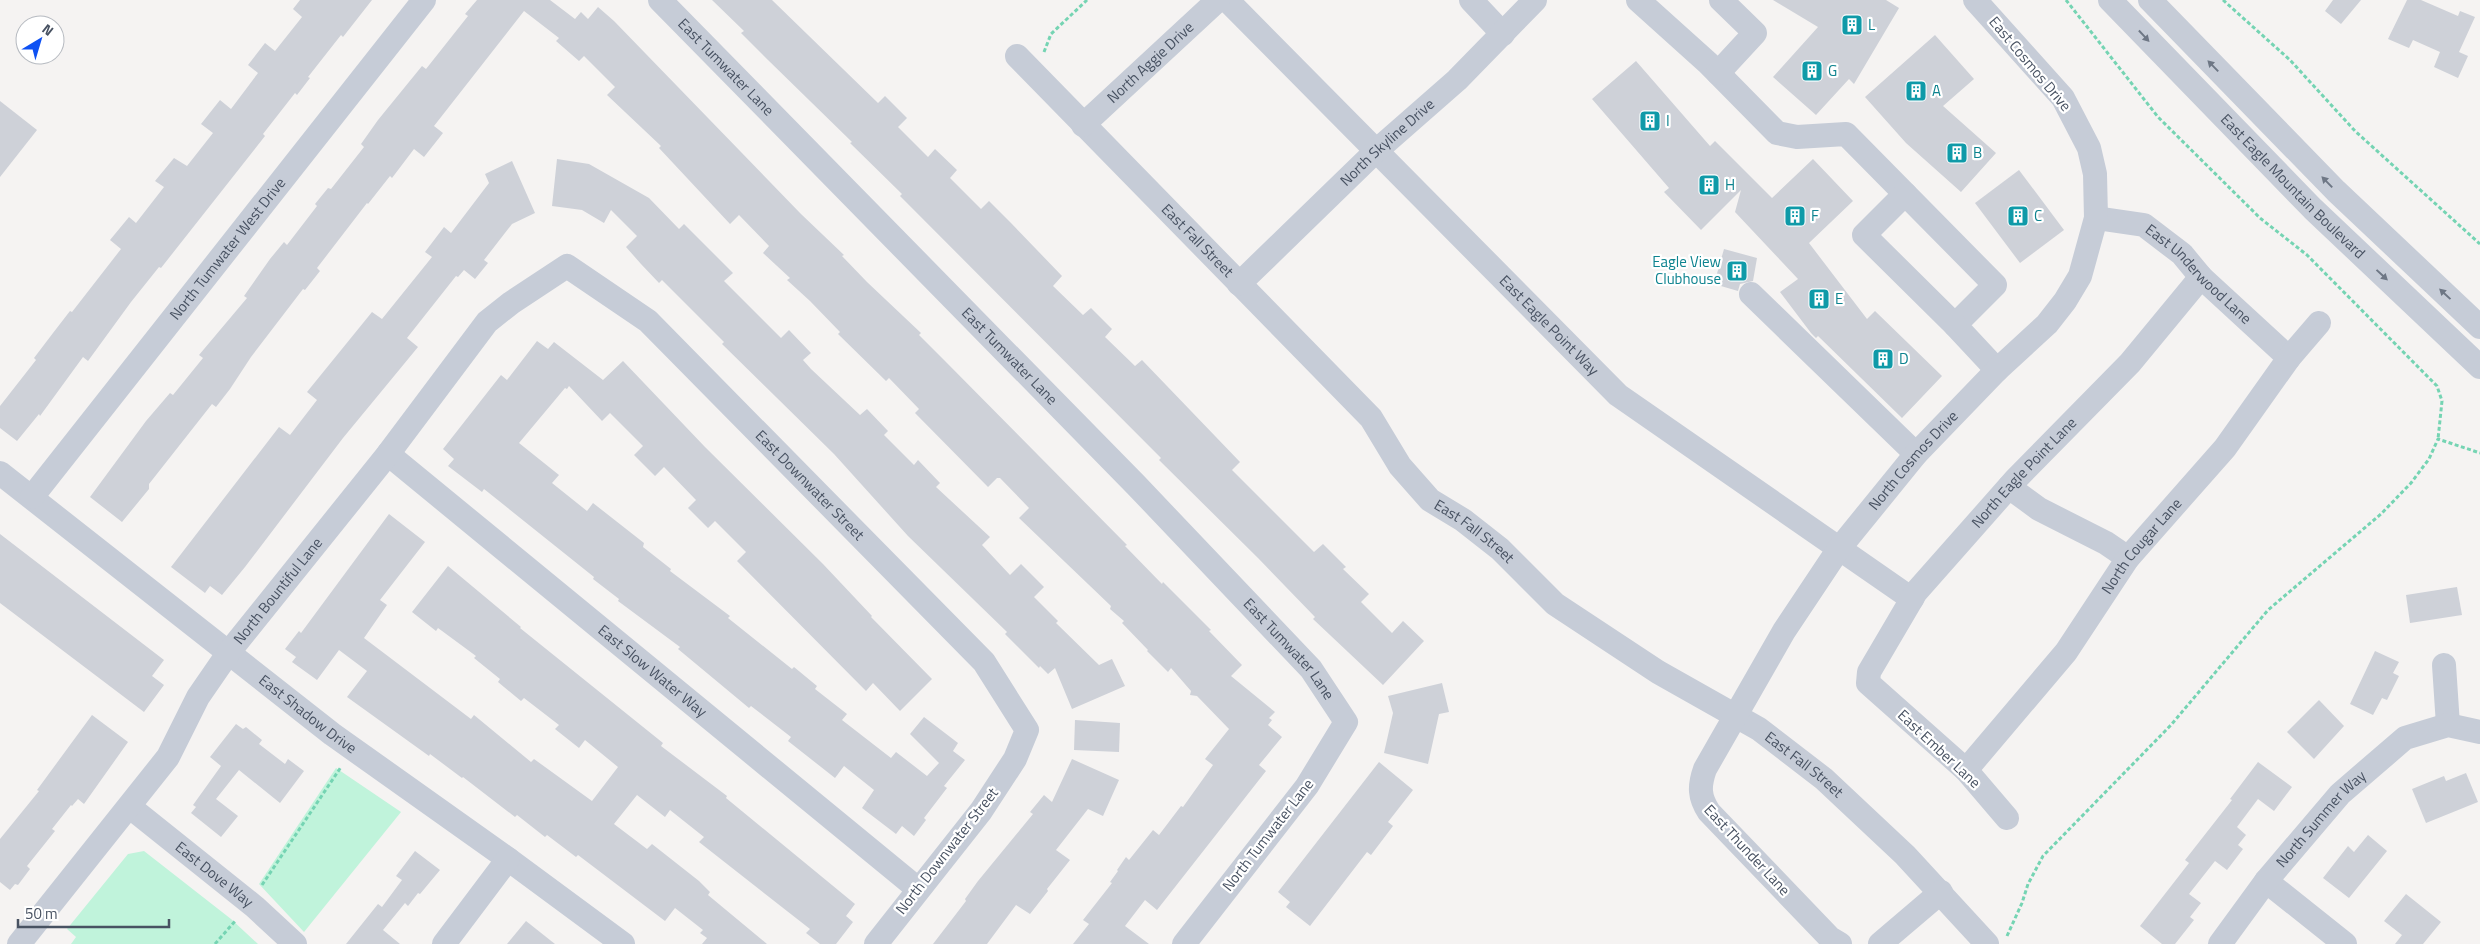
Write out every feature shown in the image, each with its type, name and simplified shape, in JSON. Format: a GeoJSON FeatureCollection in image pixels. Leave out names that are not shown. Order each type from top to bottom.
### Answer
{"type":"FeatureCollection","features":[{"type":"Feature","properties":{"kind":"street","name":"North Tumwater West Drive"},"geometry":{"type":"LineString","coordinates":[[32,497],[424,0]]}},
{"type":"Feature","properties":{"kind":"street","name":"East Tumwater Lane"},"geometry":{"type":"LineString","coordinates":[[660,0],[1136,485],[1311,669],[1346,722]]}},
{"type":"Feature","properties":{"kind":"street","name":"North Aggie Drive"},"geometry":{"type":"LineString","coordinates":[[1083,125],[1218,0]]}},
{"type":"Feature","properties":{"kind":"street","name":"East Eagle Point Way"},"geometry":{"type":"LineString","coordinates":[[1228,0],[1618,396],[1838,550],[1912,599]]}},
{"type":"Feature","properties":{"kind":"street"},"geometry":{"type":"LineString","coordinates":[[1471,0],[1503,34]]}},
{"type":"Feature","properties":{"kind":"street","name":"North Skyline Drive"},"geometry":{"type":"LineString","coordinates":[[1239,284],[1376,151],[1457,80],[1535,0]]}},
{"type":"Feature","properties":{"kind":"street"},"geometry":{"type":"LineString","coordinates":[[1638,0],[1718,73],[1776,133],[1798,137],[1846,134],[1995,286],[1955,325]]}},
{"type":"Feature","properties":{"kind":"street"},"geometry":{"type":"LineString","coordinates":[[1718,73],[1755,33],[1721,0]]}},
{"type":"Feature","properties":{"kind":"street","name":"East Eagle Mountain Boulevard"},"geometry":{"type":"LineString","coordinates":[[2110,0],[2313,209],[2480,367]]}},
{"type":"Feature","properties":{"kind":"street","name":"East Eagle Mountain Boulevard"},"geometry":{"type":"LineString","coordinates":[[2150,0],[2336,191],[2480,328]]}},
{"type":"Feature","properties":{"kind":"street","name":"East Cosmos Drive"},"geometry":{"type":"LineString","coordinates":[[1988,5],[2063,98],[2078,124],[2089,148],[2095,174],[2096,218]]}},
{"type":"Feature","properties":{"kind":"street","name":"East Fall Street"},"geometry":{"type":"LineString","coordinates":[[1017,56],[1371,418],[1400,466],[1430,500],[1463,520],[1500,549],[1555,604],[1658,672],[1738,715],[1759,729],[1851,802],[1941,892],[1997,941]]}},
{"type":"Feature","properties":{"kind":"street"},"geometry":{"type":"LineString","coordinates":[[1905,194],[1864,235],[1955,325],[1997,370]]}},
{"type":"Feature","properties":{"kind":"street","name":"East Underwood Lane"},"geometry":{"type":"LineString","coordinates":[[2096,218],[2144,226],[2182,254],[2201,277],[2289,358]]}},
{"type":"Feature","properties":{"kind":"street","name":"North Cosmos Drive"},"geometry":{"type":"LineString","coordinates":[[1738,715],[1784,631],[1838,550],[1916,454],[1997,370],[2047,324],[2065,301],[2080,276],[2096,218]]}},
{"type":"Feature","properties":{"kind":"street","name":"North Bountiful Lane"},"geometry":{"type":"LineString","coordinates":[[19,944],[168,757],[198,697],[229,652],[388,454],[487,322],[511,303],[567,266]]}},
{"type":"Feature","properties":{"kind":"street","name":"East Downwater Street"},"geometry":{"type":"LineString","coordinates":[[567,266],[648,321],[984,662],[1027,730]]}},
{"type":"Feature","properties":{"kind":"street","name":"North Eagle Point Lane"},"geometry":{"type":"LineString","coordinates":[[1868,683],[1868,672],[1912,599],[2009,487],[2130,363],[2201,277]]}},
{"type":"Feature","properties":{"kind":"street"},"geometry":{"type":"LineString","coordinates":[[1751,294],[1916,454]]}},
{"type":"Feature","properties":{"kind":"street","name":"North Cougar Lane"},"geometry":{"type":"LineString","coordinates":[[1966,770],[2066,652],[2128,558],[2225,448],[2289,358],[2319,323]]}},
{"type":"Feature","properties":{"kind":"street","name":"East Slow Water Way"},"geometry":{"type":"LineString","coordinates":[[388,454],[918,889]]}},
{"type":"Feature","properties":{"kind":"street","name":"East Shadow Drive"},"geometry":{"type":"LineString","coordinates":[[0,473],[332,734],[508,859],[623,944]]}},
{"type":"Feature","properties":{"kind":"street"},"geometry":{"type":"LineString","coordinates":[[2009,487],[2039,509],[2106,543],[2128,558]]}},
{"type":"Feature","properties":{"kind":"street"},"geometry":{"type":"LineString","coordinates":[[2444,665],[2448,725],[2480,732]]}},
{"type":"Feature","properties":{"kind":"street","name":"East Ember Lane"},"geometry":{"type":"LineString","coordinates":[[1868,683],[1966,770],[2007,818]]}},
{"type":"Feature","properties":{"kind":"street","name":"East Thunder Lane"},"geometry":{"type":"LineString","coordinates":[[1738,715],[1705,769],[1700,783],[1702,800],[1709,812],[1830,938],[1840,944]]}},
{"type":"Feature","properties":{"kind":"street","name":"North Tumwater Lane"},"geometry":{"type":"LineString","coordinates":[[1184,944],[1307,786],[1346,722]]}},
{"type":"Feature","properties":{"kind":"street","name":"North Summer Way"},"geometry":{"type":"LineString","coordinates":[[2220,944],[2266,881],[2340,794],[2405,738],[2448,725]]}},
{"type":"Feature","properties":{"kind":"street","name":"North Downwater Street"},"geometry":{"type":"LineString","coordinates":[[876,944],[981,811],[1015,760],[1027,730]]}},
{"type":"Feature","properties":{"kind":"street","name":"East Dove Way"},"geometry":{"type":"LineString","coordinates":[[130,807],[250,903],[295,944]]}},
{"type":"Feature","properties":{"kind":"street"},"geometry":{"type":"LineString","coordinates":[[444,944],[508,859]]}},
{"type":"Feature","properties":{"kind":"street"},"geometry":{"type":"LineString","coordinates":[[2266,881],[2345,944]]}},
{"type":"Feature","properties":{"kind":"street"},"geometry":{"type":"LineString","coordinates":[[1880,944],[1941,892]]}},
{"type":"Feature","properties":{"kind":"path"},"geometry":{"type":"LineString","coordinates":[[1042,56],[1051,34],[1087,0]]}},
{"type":"Feature","properties":{"kind":"path"},"geometry":{"type":"LineString","coordinates":[[1997,941],[2022,903],[2028,884],[2043,856],[2171,725],[2268,610],[2381,514],[2405,490],[2429,459],[2438,439],[2442,401],[2437,386],[2307,255],[2260,218],[2158,117],[2066,0]]}},
{"type":"Feature","properties":{"kind":"path"},"geometry":{"type":"LineString","coordinates":[[2223,0],[2290,60],[2355,131],[2480,244]]}},
{"type":"Feature","properties":{"kind":"path"},"geometry":{"type":"LineString","coordinates":[[2438,439],[2480,453]]}},
{"type":"Feature","properties":{"kind":"path"},"geometry":{"type":"LineString","coordinates":[[215,944],[250,903],[341,767]]}},
{"type":"Feature","properties":{"kind":"green space"},"geometry":{"type":"Polygon","coordinates":[[[336,768],[401,812],[304,932],[259,884],[336,768]]]}},
{"type":"Feature","properties":{"kind":"green space"},"geometry":{"type":"Polygon","coordinates":[[[144,851],[231,919],[258,944],[71,944],[76,937],[67,929],[128,854],[144,851]]]}},
{"type":"Feature","properties":{"kind":"building"},"geometry":{"type":"Polygon","coordinates":[[[300,0],[372,0],[343,37],[341,35],[308,77],[310,78],[297,95],[295,93],[263,134],[265,136],[161,268],[159,267],[131,302],[88,361],[83,357],[40,416],[39,414],[17,441],[0,428],[0,406],[36,360],[34,358],[53,333],[70,311],[72,312],[121,249],[110,240],[129,217],[136,223],[164,187],[155,181],[174,158],[187,166],[213,133],[201,124],[220,100],[231,109],[258,73],[248,65],[265,43],[275,51],[302,17],[293,9],[300,0]]]}},
{"type":"Feature","properties":{"kind":"building"},"geometry":{"type":"Polygon","coordinates":[[[477,0],[550,0],[575,19],[581,12],[588,19],[598,7],[614,21],[801,214],[844,255],[842,256],[867,282],[921,333],[919,335],[1127,545],[1125,546],[1162,584],[1163,582],[1211,630],[1209,631],[1242,665],[1231,676],[1275,712],[1269,718],[1272,720],[1268,725],[1282,737],[1259,765],[1266,771],[1157,910],[1145,900],[1125,926],[1149,944],[1073,944],[1089,924],[1083,920],[1112,883],[1110,882],[1126,857],[1129,860],[1153,830],[1159,835],[1181,806],[1183,807],[1213,765],[1205,759],[1229,729],[1197,696],[1190,695],[1191,691],[1171,668],[1168,672],[1122,623],[1124,621],[1110,609],[1111,606],[1019,518],[1029,508],[1000,478],[997,478],[988,487],[915,413],[919,409],[889,378],[886,381],[838,334],[840,332],[810,301],[787,280],[790,278],[763,253],[769,246],[739,215],[730,224],[659,148],[661,146],[607,95],[615,87],[584,56],[579,61],[556,41],[559,38],[524,11],[434,126],[443,133],[424,157],[414,149],[392,178],[390,176],[367,203],[317,268],[320,271],[305,290],[303,289],[251,357],[230,389],[216,407],[212,404],[149,484],[149,489],[122,522],[90,497],[146,421],[170,393],[173,395],[203,358],[199,355],[247,298],[244,296],[270,259],[284,242],[287,245],[317,206],[315,204],[328,188],[331,189],[364,147],[361,144],[378,120],[422,66],[426,69],[468,16],[465,14],[477,0]]]}},
{"type":"Feature","properties":{"kind":"building"},"geometry":{"type":"Polygon","coordinates":[[[712,0],[772,0],[878,103],[885,96],[907,118],[898,127],[928,157],[935,149],[957,170],[950,178],[981,209],[989,201],[1011,223],[1062,276],[1053,286],[1083,315],[1091,308],[1112,329],[1105,337],[1135,366],[1142,360],[1240,462],[1232,470],[1314,552],[1323,544],[1346,567],[1343,569],[1369,594],[1361,602],[1392,633],[1403,621],[1424,641],[1383,685],[1313,619],[1315,617],[1258,558],[1159,460],[1161,458],[900,196],[902,194],[741,33],[744,31],[712,0]]]}},
{"type":"Feature","properties":{"kind":"building"},"geometry":{"type":"Polygon","coordinates":[[[1773,0],[1886,0],[1899,8],[1854,84],[1849,79],[1816,115],[1773,77],[1818,27],[1773,0]]]}},
{"type":"Feature","properties":{"kind":"building"},"geometry":{"type":"Polygon","coordinates":[[[2333,0],[2361,0],[2341,24],[2325,11],[2333,0]]]}},
{"type":"Feature","properties":{"kind":"building"},"geometry":{"type":"Polygon","coordinates":[[[2407,0],[2421,0],[2458,16],[2460,11],[2475,17],[2459,52],[2468,56],[2458,78],[2434,67],[2440,52],[2413,40],[2409,48],[2388,39],[2407,0]]]}},
{"type":"Feature","properties":{"kind":"building"},"geometry":{"type":"Polygon","coordinates":[[[1935,35],[1974,79],[1943,106],[1996,153],[1961,192],[1906,143],[1865,97],[1935,35]]]}},
{"type":"Feature","properties":{"kind":"building"},"geometry":{"type":"Polygon","coordinates":[[[1636,61],[1710,146],[1715,141],[1772,198],[1813,159],[1853,201],[1809,243],[1867,319],[1875,311],[1942,376],[1902,418],[1818,336],[1816,338],[1811,333],[1780,292],[1798,279],[1735,212],[1741,190],[1701,230],[1664,192],[1669,188],[1592,99],[1636,61]]]}},
{"type":"Feature","properties":{"kind":"building"},"geometry":{"type":"Polygon","coordinates":[[[0,101],[37,130],[0,177],[0,101]]]}},
{"type":"Feature","properties":{"kind":"building"},"geometry":{"type":"Polygon","coordinates":[[[557,159],[589,164],[649,198],[679,229],[684,224],[733,273],[724,281],[781,338],[789,330],[811,353],[803,360],[811,369],[860,415],[867,409],[888,431],[884,435],[914,465],[918,460],[940,483],[936,487],[990,537],[982,545],[1010,575],[1021,564],[1044,587],[1034,597],[1058,621],[1056,623],[1099,665],[1112,659],[1125,686],[1072,709],[1055,668],[1048,674],[1040,666],[1039,668],[1005,634],[1007,632],[908,536],[834,454],[722,344],[724,342],[662,280],[659,283],[626,247],[637,236],[611,210],[604,223],[582,210],[552,206],[557,159]]]}},
{"type":"Feature","properties":{"kind":"building"},"geometry":{"type":"Polygon","coordinates":[[[512,161],[535,213],[512,224],[484,260],[488,263],[475,279],[464,270],[458,277],[456,276],[407,338],[418,347],[343,438],[222,595],[210,586],[205,593],[171,567],[279,427],[290,435],[317,400],[307,392],[372,312],[382,319],[432,257],[425,252],[444,227],[451,233],[489,183],[485,174],[512,161]]]}},
{"type":"Feature","properties":{"kind":"building","name":"C"},"geometry":{"type":"Polygon","coordinates":[[[2019,170],[2064,230],[2020,263],[1975,203],[2019,170]]]}},
{"type":"Feature","properties":{"kind":"building","name":"Eagle View Clubhouse"},"geometry":{"type":"Polygon","coordinates":[[[1724,249],[1757,258],[1753,281],[1740,284],[1738,291],[1714,284],[1724,249]]]}},
{"type":"Feature","properties":{"kind":"building"},"geometry":{"type":"Polygon","coordinates":[[[537,341],[548,349],[554,342],[603,380],[623,361],[705,447],[823,564],[871,617],[932,679],[900,711],[873,683],[866,691],[737,561],[746,552],[715,521],[708,528],[688,508],[696,500],[664,467],[655,476],[634,455],[643,446],[610,413],[602,421],[569,386],[567,389],[565,388],[519,443],[559,475],[552,483],[587,511],[593,503],[644,543],[643,547],[671,569],[670,571],[730,616],[728,618],[792,669],[794,667],[817,686],[815,689],[847,714],[842,720],[891,758],[896,752],[927,776],[939,763],[910,734],[924,717],[958,743],[953,751],[965,760],[944,786],[947,788],[924,818],[926,820],[914,836],[902,826],[896,834],[862,808],[874,790],[844,766],[835,778],[788,741],[791,737],[751,706],[749,708],[678,649],[680,647],[618,601],[619,599],[593,579],[594,577],[484,489],[482,492],[448,466],[454,459],[443,449],[501,375],[507,380],[537,341]]]}},
{"type":"Feature","properties":{"kind":"building"},"geometry":{"type":"Polygon","coordinates":[[[389,514],[425,542],[380,600],[387,605],[364,638],[471,719],[474,715],[531,762],[534,759],[592,801],[618,767],[585,740],[579,748],[555,729],[559,725],[524,698],[521,701],[498,682],[500,679],[474,658],[476,656],[438,628],[436,631],[412,612],[448,566],[520,628],[663,743],[661,746],[727,796],[726,798],[855,904],[846,916],[853,922],[836,944],[820,944],[806,933],[810,929],[699,842],[704,837],[670,810],[665,817],[637,795],[614,824],[647,849],[652,844],[699,881],[710,892],[708,895],[767,944],[702,944],[707,938],[700,933],[703,930],[675,908],[665,921],[578,855],[576,857],[547,835],[545,837],[517,815],[515,817],[463,777],[430,754],[429,756],[347,697],[367,671],[339,650],[317,680],[292,662],[296,657],[285,649],[299,631],[301,633],[389,514]]]}},
{"type":"Feature","properties":{"kind":"building"},"geometry":{"type":"Polygon","coordinates":[[[0,534],[164,660],[152,676],[164,685],[144,712],[0,603],[0,534]]]}},
{"type":"Feature","properties":{"kind":"building"},"geometry":{"type":"Polygon","coordinates":[[[2457,587],[2462,615],[2410,623],[2406,595],[2457,587]]]}},
{"type":"Feature","properties":{"kind":"building"},"geometry":{"type":"Polygon","coordinates":[[[2375,651],[2399,662],[2393,673],[2399,676],[2387,700],[2382,698],[2373,715],[2350,704],[2375,651]]]}},
{"type":"Feature","properties":{"kind":"building"},"geometry":{"type":"Polygon","coordinates":[[[1442,683],[1449,712],[1439,714],[1428,764],[1384,753],[1393,713],[1388,696],[1442,683]]]}},
{"type":"Feature","properties":{"kind":"building"},"geometry":{"type":"Polygon","coordinates":[[[2319,700],[2344,726],[2314,759],[2287,732],[2319,700]]]}},
{"type":"Feature","properties":{"kind":"building"},"geometry":{"type":"Polygon","coordinates":[[[92,715],[128,742],[84,804],[78,799],[71,805],[52,829],[55,831],[27,866],[30,869],[18,885],[15,884],[10,890],[0,882],[0,839],[39,791],[37,790],[92,715]]]}},
{"type":"Feature","properties":{"kind":"building"},"geometry":{"type":"Polygon","coordinates":[[[1075,720],[1120,723],[1119,752],[1074,750],[1075,720]]]}},
{"type":"Feature","properties":{"kind":"building"},"geometry":{"type":"Polygon","coordinates":[[[236,724],[243,729],[246,727],[262,740],[259,744],[285,764],[288,759],[304,771],[280,803],[239,770],[216,799],[238,816],[221,837],[191,813],[196,807],[193,805],[221,766],[210,757],[236,724]]]}},
{"type":"Feature","properties":{"kind":"building"},"geometry":{"type":"Polygon","coordinates":[[[1072,759],[1119,780],[1103,816],[1088,809],[1056,850],[1070,860],[1047,889],[1048,891],[1030,914],[1016,905],[987,944],[933,944],[966,901],[965,899],[978,881],[1033,814],[1030,812],[1044,795],[1052,802],[1072,759]]]}},
{"type":"Feature","properties":{"kind":"building"},"geometry":{"type":"Polygon","coordinates":[[[1379,762],[1413,790],[1388,822],[1393,826],[1371,855],[1367,852],[1310,926],[1286,907],[1290,902],[1278,892],[1379,762]]]}},
{"type":"Feature","properties":{"kind":"building"},"geometry":{"type":"Polygon","coordinates":[[[2258,762],[2292,787],[2274,811],[2258,799],[2237,827],[2246,835],[2238,845],[2243,849],[2227,870],[2215,861],[2189,894],[2201,903],[2190,917],[2194,920],[2175,944],[2162,944],[2140,926],[2189,863],[2185,860],[2232,800],[2230,799],[2258,762]]]}},
{"type":"Feature","properties":{"kind":"building"},"geometry":{"type":"Polygon","coordinates":[[[2466,773],[2478,802],[2426,823],[2412,789],[2444,776],[2446,781],[2466,773]]]}},
{"type":"Feature","properties":{"kind":"building"},"geometry":{"type":"Polygon","coordinates":[[[2368,835],[2387,851],[2349,898],[2323,878],[2348,846],[2354,852],[2368,835]]]}},
{"type":"Feature","properties":{"kind":"building"},"geometry":{"type":"Polygon","coordinates":[[[415,851],[440,870],[408,906],[405,903],[383,930],[400,944],[346,944],[378,904],[382,907],[402,880],[396,876],[415,851]]]}},
{"type":"Feature","properties":{"kind":"building"},"geometry":{"type":"Polygon","coordinates":[[[2406,894],[2441,922],[2423,944],[2395,944],[2402,935],[2384,921],[2406,894]]]}},
{"type":"Feature","properties":{"kind":"building"},"geometry":{"type":"Polygon","coordinates":[[[526,921],[555,944],[507,944],[526,921]]]}},
{"type":"Feature","properties":{"kind":"place","name":"L"},"geometry":{"type":"Point","coordinates":[1852,25]}},
{"type":"Feature","properties":{"kind":"place","name":"G"},"geometry":{"type":"Point","coordinates":[1812,71]}},
{"type":"Feature","properties":{"kind":"place","name":"A"},"geometry":{"type":"Point","coordinates":[1916,91]}},
{"type":"Feature","properties":{"kind":"place","name":"I"},"geometry":{"type":"Point","coordinates":[1650,121]}},
{"type":"Feature","properties":{"kind":"place","name":"B"},"geometry":{"type":"Point","coordinates":[1957,153]}},
{"type":"Feature","properties":{"kind":"place","name":"H"},"geometry":{"type":"Point","coordinates":[1709,185]}},
{"type":"Feature","properties":{"kind":"place","name":"F"},"geometry":{"type":"Point","coordinates":[1795,216]}},
{"type":"Feature","properties":{"kind":"place","name":"C"},"geometry":{"type":"Point","coordinates":[2018,216]}},
{"type":"Feature","properties":{"kind":"place","name":"Eagle View Clubhouse"},"geometry":{"type":"Point","coordinates":[1737,271]}},
{"type":"Feature","properties":{"kind":"place","name":"E"},"geometry":{"type":"Point","coordinates":[1819,299]}},
{"type":"Feature","properties":{"kind":"place","name":"D"},"geometry":{"type":"Point","coordinates":[1883,359]}}]}
